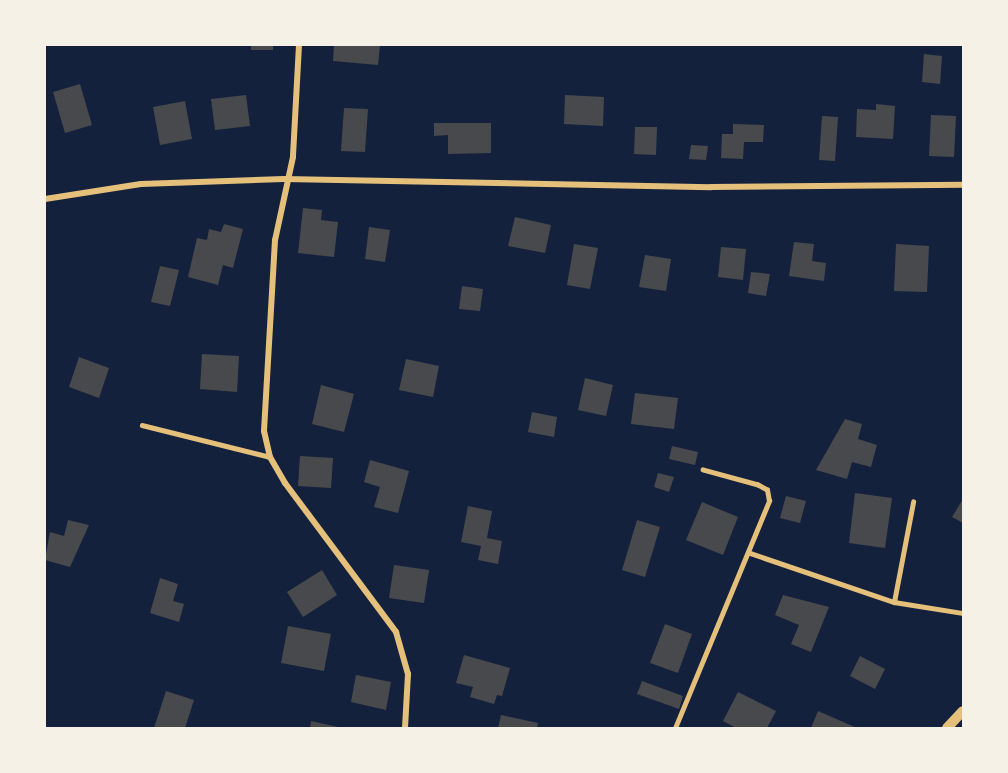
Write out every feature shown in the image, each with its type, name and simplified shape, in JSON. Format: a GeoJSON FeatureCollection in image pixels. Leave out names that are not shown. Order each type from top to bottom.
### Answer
{"type":"FeatureCollection","features":[{"type":"Feature","properties":{"kind":"street"},"geometry":{"type":"LineString","coordinates":[[299,45],[293,157],[284,179],[263,406],[270,457],[396,633],[408,674],[405,728]]}},
{"type":"Feature","properties":{"kind":"street"},"geometry":{"type":"LineString","coordinates":[[45,199],[141,184],[284,179],[711,187],[963,185]]}},
{"type":"Feature","properties":{"kind":"street"},"geometry":{"type":"LineString","coordinates":[[947,728],[963,711]]}},
{"type":"Feature","properties":{"kind":"lane"},"geometry":{"type":"LineString","coordinates":[[142,425],[270,457]]}},
{"type":"Feature","properties":{"kind":"lane"},"geometry":{"type":"LineString","coordinates":[[675,728],[750,553],[769,501],[766,490],[703,470]]}},
{"type":"Feature","properties":{"kind":"lane"},"geometry":{"type":"LineString","coordinates":[[894,602],[913,502]]}},
{"type":"Feature","properties":{"kind":"lane"},"geometry":{"type":"LineString","coordinates":[[750,553],[894,602],[963,613]]}},
{"type":"Feature","properties":{"kind":"building"},"geometry":{"type":"Polygon","coordinates":[[[251,45],[273,45],[273,50],[251,50],[251,45]]]}},
{"type":"Feature","properties":{"kind":"building"},"geometry":{"type":"Polygon","coordinates":[[[334,45],[380,45],[378,65],[333,61],[334,45]]]}},
{"type":"Feature","properties":{"kind":"building"},"geometry":{"type":"Polygon","coordinates":[[[924,54],[942,56],[940,84],[922,82],[924,54]]]}},
{"type":"Feature","properties":{"kind":"building"},"geometry":{"type":"Polygon","coordinates":[[[80,84],[92,125],[65,133],[53,92],[80,84]]]}},
{"type":"Feature","properties":{"kind":"building"},"geometry":{"type":"Polygon","coordinates":[[[246,95],[250,126],[215,130],[211,99],[246,95]]]}},
{"type":"Feature","properties":{"kind":"building"},"geometry":{"type":"Polygon","coordinates":[[[565,95],[604,97],[603,126],[564,124],[565,95]]]}},
{"type":"Feature","properties":{"kind":"building"},"geometry":{"type":"Polygon","coordinates":[[[185,101],[192,139],[160,145],[153,107],[185,101]]]}},
{"type":"Feature","properties":{"kind":"building"},"geometry":{"type":"Polygon","coordinates":[[[876,104],[895,106],[893,139],[856,137],[857,109],[876,110],[876,104]]]}},
{"type":"Feature","properties":{"kind":"building"},"geometry":{"type":"Polygon","coordinates":[[[344,108],[368,109],[365,152],[341,151],[344,108]]]}},
{"type":"Feature","properties":{"kind":"building"},"geometry":{"type":"Polygon","coordinates":[[[931,115],[956,116],[954,157],[929,156],[931,115]]]}},
{"type":"Feature","properties":{"kind":"building"},"geometry":{"type":"Polygon","coordinates":[[[822,116],[838,117],[835,161],[819,160],[822,116]]]}},
{"type":"Feature","properties":{"kind":"building"},"geometry":{"type":"Polygon","coordinates":[[[434,123],[491,123],[491,153],[448,154],[448,135],[434,136],[434,123]]]}},
{"type":"Feature","properties":{"kind":"building"},"geometry":{"type":"Polygon","coordinates":[[[733,124],[764,125],[763,142],[744,142],[743,159],[721,158],[722,134],[733,134],[733,124]]]}},
{"type":"Feature","properties":{"kind":"building"},"geometry":{"type":"Polygon","coordinates":[[[635,127],[657,127],[656,155],[634,154],[635,127]]]}},
{"type":"Feature","properties":{"kind":"building"},"geometry":{"type":"Polygon","coordinates":[[[691,145],[708,146],[706,160],[689,159],[691,145]]]}},
{"type":"Feature","properties":{"kind":"building"},"geometry":{"type":"Polygon","coordinates":[[[303,208],[322,210],[321,220],[338,222],[334,257],[298,253],[303,208]]]}},
{"type":"Feature","properties":{"kind":"building"},"geometry":{"type":"Polygon","coordinates":[[[515,217],[551,225],[545,253],[508,246],[515,217]]]}},
{"type":"Feature","properties":{"kind":"building"},"geometry":{"type":"Polygon","coordinates":[[[224,224],[243,229],[233,268],[223,265],[218,285],[188,277],[197,238],[207,240],[209,229],[221,232],[224,224]]]}},
{"type":"Feature","properties":{"kind":"building"},"geometry":{"type":"Polygon","coordinates":[[[369,227],[390,230],[385,262],[365,259],[369,227]]]}},
{"type":"Feature","properties":{"kind":"building"},"geometry":{"type":"Polygon","coordinates":[[[794,242],[814,244],[812,261],[826,263],[824,281],[789,276],[794,242]]]}},
{"type":"Feature","properties":{"kind":"building"},"geometry":{"type":"Polygon","coordinates":[[[574,244],[598,248],[590,289],[567,285],[574,244]]]}},
{"type":"Feature","properties":{"kind":"building"},"geometry":{"type":"Polygon","coordinates":[[[896,244],[929,246],[927,292],[894,291],[896,244]]]}},
{"type":"Feature","properties":{"kind":"building"},"geometry":{"type":"Polygon","coordinates":[[[721,247],[746,249],[743,280],[718,277],[721,247]]]}},
{"type":"Feature","properties":{"kind":"building"},"geometry":{"type":"Polygon","coordinates":[[[645,255],[671,259],[666,291],[639,287],[645,255]]]}},
{"type":"Feature","properties":{"kind":"building"},"geometry":{"type":"Polygon","coordinates":[[[160,266],[179,270],[170,306],[151,302],[160,266]]]}},
{"type":"Feature","properties":{"kind":"building"},"geometry":{"type":"Polygon","coordinates":[[[751,272],[770,274],[766,296],[748,293],[751,272]]]}},
{"type":"Feature","properties":{"kind":"building"},"geometry":{"type":"Polygon","coordinates":[[[462,286],[483,289],[480,311],[459,309],[462,286]]]}},
{"type":"Feature","properties":{"kind":"building"},"geometry":{"type":"Polygon","coordinates":[[[202,354],[239,356],[237,392],[200,389],[202,354]]]}},
{"type":"Feature","properties":{"kind":"building"},"geometry":{"type":"Polygon","coordinates":[[[79,357],[109,368],[99,398],[69,387],[79,357]]]}},
{"type":"Feature","properties":{"kind":"building"},"geometry":{"type":"Polygon","coordinates":[[[406,359],[439,366],[433,397],[399,390],[406,359]]]}},
{"type":"Feature","properties":{"kind":"building"},"geometry":{"type":"Polygon","coordinates":[[[585,378],[613,385],[606,416],[578,410],[585,378]]]}},
{"type":"Feature","properties":{"kind":"building"},"geometry":{"type":"Polygon","coordinates":[[[321,385],[354,394],[344,432],[312,424],[321,385]]]}},
{"type":"Feature","properties":{"kind":"building"},"geometry":{"type":"Polygon","coordinates":[[[635,393],[678,398],[674,429],[631,424],[635,393]]]}},
{"type":"Feature","properties":{"kind":"building"},"geometry":{"type":"Polygon","coordinates":[[[532,412],[557,417],[554,437],[528,432],[532,412]]]}},
{"type":"Feature","properties":{"kind":"building"},"geometry":{"type":"Polygon","coordinates":[[[845,419],[862,424],[858,439],[877,445],[871,467],[852,462],[847,479],[816,470],[845,419]]]}},
{"type":"Feature","properties":{"kind":"building"},"geometry":{"type":"Polygon","coordinates":[[[672,446],[698,452],[695,465],[669,459],[672,446]]]}},
{"type":"Feature","properties":{"kind":"building"},"geometry":{"type":"Polygon","coordinates":[[[300,456],[333,458],[331,488],[298,486],[300,456]]]}},
{"type":"Feature","properties":{"kind":"building"},"geometry":{"type":"Polygon","coordinates":[[[370,460],[409,471],[398,513],[374,507],[380,487],[364,482],[370,460]]]}},
{"type":"Feature","properties":{"kind":"building"},"geometry":{"type":"Polygon","coordinates":[[[658,473],[674,477],[669,492],[654,487],[658,473]]]}},
{"type":"Feature","properties":{"kind":"building"},"geometry":{"type":"Polygon","coordinates":[[[855,493],[892,498],[885,548],[849,543],[855,493]]]}},
{"type":"Feature","properties":{"kind":"building"},"geometry":{"type":"Polygon","coordinates":[[[786,496],[806,501],[800,523],[780,518],[786,496]]]}},
{"type":"Feature","properties":{"kind":"building"},"geometry":{"type":"Polygon","coordinates":[[[963,499],[963,523],[952,517],[963,499]]]}},
{"type":"Feature","properties":{"kind":"building"},"geometry":{"type":"Polygon","coordinates":[[[702,502],[738,517],[723,555],[686,540],[702,502]]]}},
{"type":"Feature","properties":{"kind":"building"},"geometry":{"type":"Polygon","coordinates":[[[468,506],[492,511],[487,538],[502,541],[498,564],[478,560],[481,546],[461,542],[468,506]]]}},
{"type":"Feature","properties":{"kind":"building"},"geometry":{"type":"Polygon","coordinates":[[[68,520],[89,525],[70,567],[45,560],[50,532],[64,536],[68,520]]]}},
{"type":"Feature","properties":{"kind":"building"},"geometry":{"type":"Polygon","coordinates":[[[637,520],[660,527],[645,577],[622,570],[637,520]]]}},
{"type":"Feature","properties":{"kind":"building"},"geometry":{"type":"Polygon","coordinates":[[[394,565],[429,570],[424,603],[389,598],[394,565]]]}},
{"type":"Feature","properties":{"kind":"building"},"geometry":{"type":"Polygon","coordinates":[[[322,570],[337,595],[303,617],[287,592],[322,570]]]}},
{"type":"Feature","properties":{"kind":"building"},"geometry":{"type":"Polygon","coordinates":[[[160,578],[178,584],[173,601],[184,604],[179,622],[150,613],[160,578]]]}},
{"type":"Feature","properties":{"kind":"building"},"geometry":{"type":"Polygon","coordinates":[[[783,595],[829,607],[811,652],[791,644],[799,625],[775,615],[783,595]]]}},
{"type":"Feature","properties":{"kind":"building"},"geometry":{"type":"Polygon","coordinates":[[[665,624],[692,634],[678,673],[650,663],[665,624]]]}},
{"type":"Feature","properties":{"kind":"building"},"geometry":{"type":"Polygon","coordinates":[[[288,626],[331,634],[324,671],[281,663],[288,626]]]}},
{"type":"Feature","properties":{"kind":"building"},"geometry":{"type":"Polygon","coordinates":[[[464,655],[510,668],[502,696],[497,695],[494,704],[470,697],[473,687],[456,683],[464,655]]]}},
{"type":"Feature","properties":{"kind":"building"},"geometry":{"type":"Polygon","coordinates":[[[860,656],[885,669],[875,689],[850,676],[860,656]]]}},
{"type":"Feature","properties":{"kind":"building"},"geometry":{"type":"Polygon","coordinates":[[[356,675],[391,682],[386,710],[351,702],[356,675]]]}},
{"type":"Feature","properties":{"kind":"building"},"geometry":{"type":"Polygon","coordinates":[[[642,681],[683,696],[679,709],[637,694],[642,681]]]}},
{"type":"Feature","properties":{"kind":"building"},"geometry":{"type":"Polygon","coordinates":[[[166,691],[194,700],[185,728],[154,728],[166,691]]]}},
{"type":"Feature","properties":{"kind":"building"},"geometry":{"type":"Polygon","coordinates":[[[738,692],[776,711],[767,728],[736,728],[723,721],[738,692]]]}},
{"type":"Feature","properties":{"kind":"building"},"geometry":{"type":"Polygon","coordinates":[[[818,711],[857,728],[811,728],[818,711]]]}},
{"type":"Feature","properties":{"kind":"building"},"geometry":{"type":"Polygon","coordinates":[[[501,715],[538,723],[537,728],[498,728],[501,715]]]}},
{"type":"Feature","properties":{"kind":"building"},"geometry":{"type":"Polygon","coordinates":[[[311,721],[338,727],[338,728],[310,728],[311,721]]]}}]}
